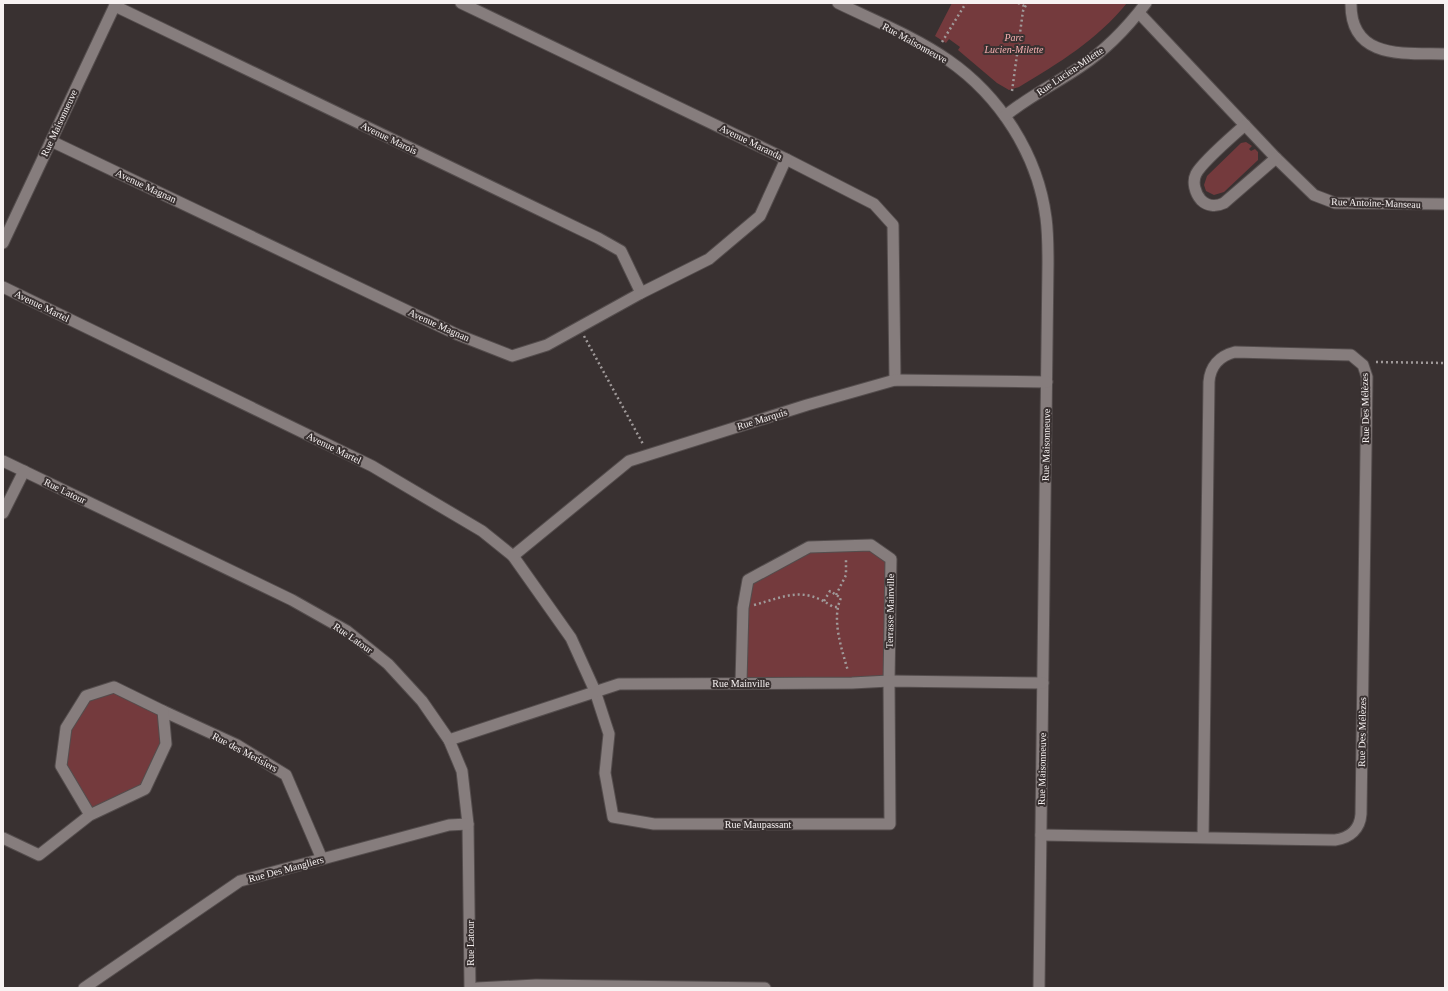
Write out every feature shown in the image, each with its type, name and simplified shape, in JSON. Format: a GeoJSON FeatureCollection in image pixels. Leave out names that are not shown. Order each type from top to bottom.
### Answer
{"type":"FeatureCollection","features":[{"type":"Feature","properties":{"kind":"street","name":"Avenue Maranda"},"geometry":{"type":"LineString","coordinates":[[462,3],[786,159],[874,204],[893,225],[895,380]]}},
{"type":"Feature","properties":{"kind":"street","name":"Rue Maisonneuve"},"geometry":{"type":"LineString","coordinates":[[838,3],[947,60],[977,84],[1005,116],[1016,132],[1030,158],[1040,187],[1045,212],[1048,250],[1039,988]]}},
{"type":"Feature","properties":{"kind":"street","name":"Rue Lucien-Milette"},"geometry":{"type":"LineString","coordinates":[[1005,116],[1024,101],[1091,58],[1120,34],[1146,3]]}},
{"type":"Feature","properties":{"kind":"street"},"geometry":{"type":"LineString","coordinates":[[1350,3],[1352,18],[1357,30],[1373,47],[1390,52],[1445,54]]}},
{"type":"Feature","properties":{"kind":"street","name":"Rue Maisonneuve"},"geometry":{"type":"LineString","coordinates":[[3,243],[115,4]]}},
{"type":"Feature","properties":{"kind":"street","name":"Avenue Marois"},"geometry":{"type":"LineString","coordinates":[[115,4],[598,238],[621,251],[641,293]]}},
{"type":"Feature","properties":{"kind":"street","name":"Rue Antoine-Manseau"},"geometry":{"type":"LineString","coordinates":[[1139,13],[1305,188],[1324,200],[1335,203],[1445,204]]}},
{"type":"Feature","properties":{"kind":"street"},"geometry":{"type":"LineString","coordinates":[[1245,125],[1196,173],[1195,188],[1200,199],[1210,205],[1217,206],[1224,203],[1276,158]]}},
{"type":"Feature","properties":{"kind":"street","name":"Avenue Magnan"},"geometry":{"type":"LineString","coordinates":[[51,141],[456,334],[512,356],[547,345],[641,293],[710,259],[760,216],[786,159]]}},
{"type":"Feature","properties":{"kind":"street","name":"Avenue Martel"},"geometry":{"type":"LineString","coordinates":[[3,287],[372,466],[482,531],[513,556],[571,638],[595,691]]}},
{"type":"Feature","properties":{"kind":"street","name":"Rue Des Mélèzes"},"geometry":{"type":"LineString","coordinates":[[1041,835],[1203,838],[1339,839],[1352,834],[1360,823],[1367,377],[1361,362],[1351,355],[1235,352],[1226,355],[1218,361],[1210,373],[1203,838]]}},
{"type":"Feature","properties":{"kind":"street","name":"Rue Marquis"},"geometry":{"type":"LineString","coordinates":[[513,556],[629,460],[807,405],[895,380],[1047,382]]}},
{"type":"Feature","properties":{"kind":"street","name":"Rue Latour"},"geometry":{"type":"LineString","coordinates":[[3,461],[292,600],[348,631],[388,664],[422,701],[449,740],[462,771],[468,824],[470,988]]}},
{"type":"Feature","properties":{"kind":"street"},"geometry":{"type":"LineString","coordinates":[[3,513],[24,471]]}},
{"type":"Feature","properties":{"kind":"street","name":"Terrasse Mainville"},"geometry":{"type":"LineString","coordinates":[[741,682],[743,608],[748,580],[809,547],[871,545],[891,560],[888,681]]}},
{"type":"Feature","properties":{"kind":"street","name":"Rue Mainville"},"geometry":{"type":"LineString","coordinates":[[449,740],[619,684],[741,682],[852,683],[888,681],[1043,683]]}},
{"type":"Feature","properties":{"kind":"street","name":"Rue Maupassant"},"geometry":{"type":"LineString","coordinates":[[595,691],[609,734],[605,773],[613,817],[654,824],[890,824],[888,681]]}},
{"type":"Feature","properties":{"kind":"street","name":"Rue des Merisiers"},"geometry":{"type":"LineString","coordinates":[[90,814],[60,766],[66,728],[86,696],[114,687],[237,745],[286,775],[322,859]]}},
{"type":"Feature","properties":{"kind":"street"},"geometry":{"type":"LineString","coordinates":[[3,838],[39,855],[90,814],[145,789],[166,744],[163,711]]}},
{"type":"Feature","properties":{"kind":"street","name":"Rue Des Mangliers"},"geometry":{"type":"LineString","coordinates":[[84,988],[240,881],[449,825],[468,824]]}},
{"type":"Feature","properties":{"kind":"street"},"geometry":{"type":"LineString","coordinates":[[477,988],[536,985],[765,988]]}},
{"type":"Feature","properties":{"kind":"path"},"geometry":{"type":"LineString","coordinates":[[942,42],[966,3]]}},
{"type":"Feature","properties":{"kind":"path"},"geometry":{"type":"LineString","coordinates":[[1012,92],[1026,4],[1018,3]]}},
{"type":"Feature","properties":{"kind":"path"},"geometry":{"type":"LineString","coordinates":[[579,327],[649,454]]}},
{"type":"Feature","properties":{"kind":"path"},"geometry":{"type":"LineString","coordinates":[[1376,362],[1445,363]]}},
{"type":"Feature","properties":{"kind":"path"},"geometry":{"type":"LineString","coordinates":[[836,595],[846,576],[847,546]]}},
{"type":"Feature","properties":{"kind":"path"},"geometry":{"type":"LineString","coordinates":[[824,600],[830,591],[841,598],[837,607],[840,641],[852,683]]}},
{"type":"Feature","properties":{"kind":"path"},"geometry":{"type":"LineString","coordinates":[[743,608],[801,593],[824,600],[833,607],[837,607]]}},
{"type":"Feature","properties":{"kind":"green space","name":"Parc Lucien-Milette"},"geometry":{"type":"Polygon","coordinates":[[[952,3],[1127,3],[1103,28],[1077,50],[1019,87],[1009,90],[997,83],[958,50],[960,47],[949,39],[946,43],[935,36],[952,3]]]}},
{"type":"Feature","properties":{"kind":"green space"},"geometry":{"type":"Polygon","coordinates":[[[1246,142],[1252,146],[1249,149],[1251,151],[1255,149],[1258,152],[1258,160],[1224,192],[1214,195],[1206,191],[1204,185],[1207,176],[1241,143],[1246,142]]]}},
{"type":"Feature","properties":{"kind":"green space"},"geometry":{"type":"Polygon","coordinates":[[[871,545],[891,559],[889,681],[741,682],[748,580],[809,547],[871,545]]]}},
{"type":"Feature","properties":{"kind":"green space"},"geometry":{"type":"Polygon","coordinates":[[[114,687],[163,711],[166,744],[145,789],[90,815],[61,766],[66,728],[86,696],[114,687]]]}}]}
